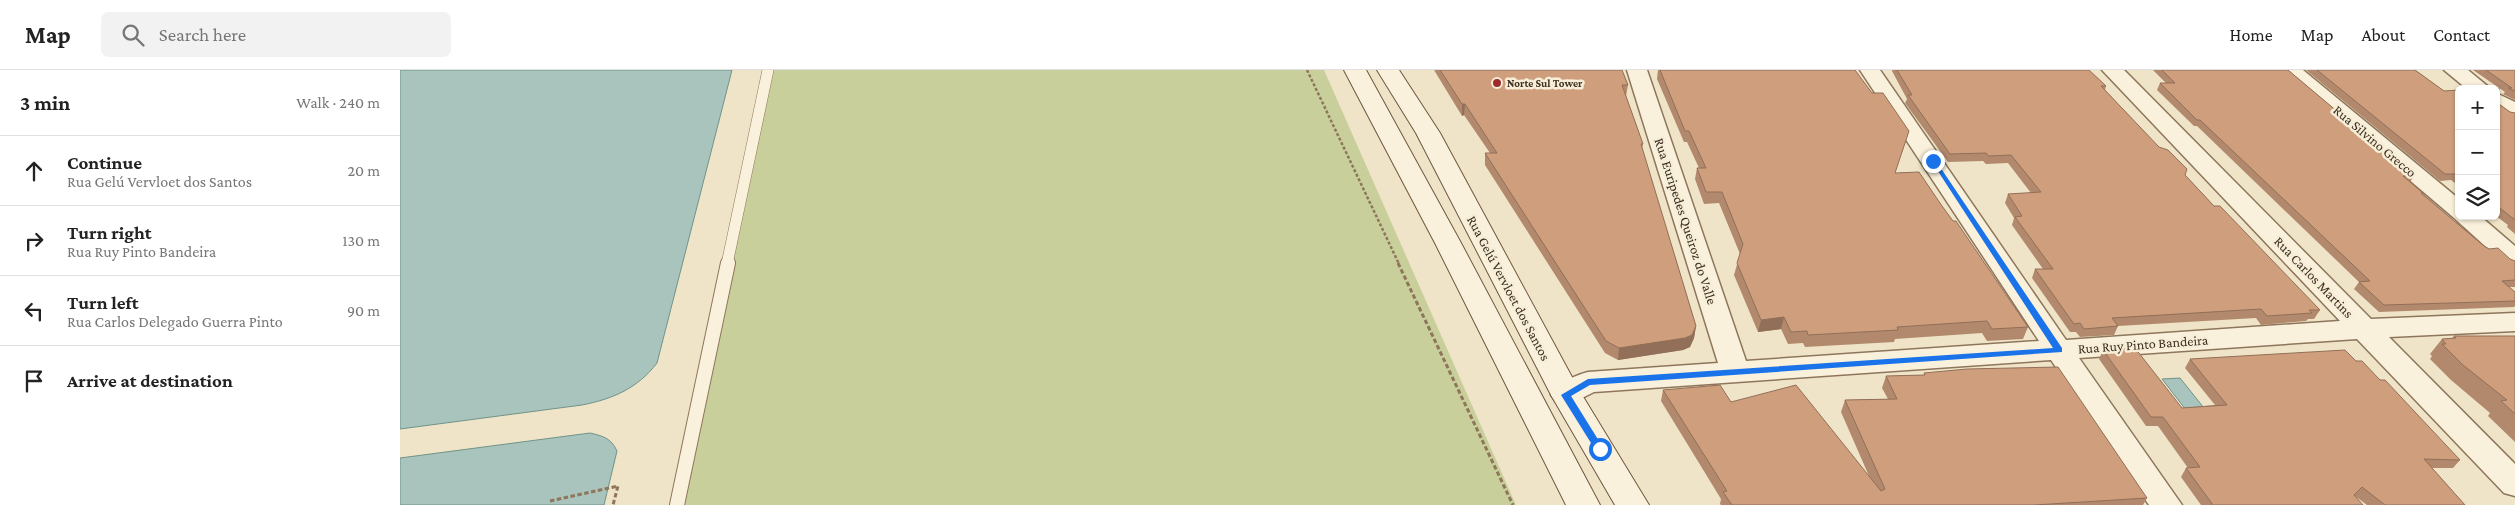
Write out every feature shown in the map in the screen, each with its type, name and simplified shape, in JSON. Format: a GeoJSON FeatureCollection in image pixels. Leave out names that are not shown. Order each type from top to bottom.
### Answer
{"type":"FeatureCollection","features":[{"type":"Feature","properties":{"kind":"main road"},"geometry":{"type":"LineString","coordinates":[[1355,70],[1448,243],[1582,505]]}},
{"type":"Feature","properties":{"kind":"main road","name":"Rua Gelú Vervloet dos Santos"},"geometry":{"type":"LineString","coordinates":[[1388,70],[1428,133],[1566,395],[1632,505]]}},
{"type":"Feature","properties":{"kind":"street","name":"Rua Euripedes Queiroz do Valle"},"geometry":{"type":"LineString","coordinates":[[1637,70],[1735,372]]}},
{"type":"Feature","properties":{"kind":"street"},"geometry":{"type":"LineString","coordinates":[[1870,70],[2166,505]]}},
{"type":"Feature","properties":{"kind":"street","name":"Rua Carlos Martins"},"geometry":{"type":"LineString","coordinates":[[2112,70],[2515,484]]}},
{"type":"Feature","properties":{"kind":"street","name":"Rua Silvino Grecco"},"geometry":{"type":"LineString","coordinates":[[2290,70],[2455,208]]}},
{"type":"Feature","properties":{"kind":"street"},"geometry":{"type":"LineString","coordinates":[[2454,70],[2476,85]]}},
{"type":"Feature","properties":{"kind":"street"},"geometry":{"type":"LineString","coordinates":[[2500,102],[2515,112]]}},
{"type":"Feature","properties":{"kind":"street"},"geometry":{"type":"LineString","coordinates":[[2469,220],[2515,259]]}},
{"type":"Feature","properties":{"kind":"street","name":"Rua Ruy Pinto Bandeira"},"geometry":{"type":"LineString","coordinates":[[1566,395],[1588,382],[2364,329],[2515,322]]}},
{"type":"Feature","properties":{"kind":"lane"},"geometry":{"type":"LineString","coordinates":[[677,505],[768,70]]}},
{"type":"Feature","properties":{"kind":"path"},"geometry":{"type":"LineString","coordinates":[[1307,70],[1514,505]]}},
{"type":"Feature","properties":{"kind":"path"},"geometry":{"type":"LineString","coordinates":[[550,501],[618,486],[613,505]]}},
{"type":"Feature","properties":{"kind":"green space"},"geometry":{"type":"Polygon","coordinates":[[[768,70],[1324,70],[1516,505],[681,505],[768,70]]]}},
{"type":"Feature","properties":{"kind":"water"},"geometry":{"type":"Polygon","coordinates":[[[400,70],[732,70],[657,363],[650,372],[633,386],[614,396],[582,405],[400,429],[400,70]]]}},
{"type":"Feature","properties":{"kind":"water"},"geometry":{"type":"Polygon","coordinates":[[[2180,378],[2204,408],[2186,410],[2162,379],[2180,378]]]}},
{"type":"Feature","properties":{"kind":"water"},"geometry":{"type":"Polygon","coordinates":[[[590,433],[606,438],[617,451],[604,505],[400,505],[400,458],[590,433]]]}},
{"type":"Feature","properties":{"kind":"building"},"geometry":{"type":"Polygon","coordinates":[[[1440,70],[1622,70],[1628,85],[1622,85],[1643,144],[1641,144],[1696,326],[1692,335],[1685,338],[1619,348],[1606,341],[1485,153],[1497,153],[1440,70]]]}},
{"type":"Feature","properties":{"kind":"building"},"geometry":{"type":"Polygon","coordinates":[[[1660,70],[1855,70],[1872,93],[1883,93],[1909,131],[1895,173],[1919,172],[1953,221],[1956,221],[2028,327],[1992,329],[1987,321],[1897,327],[1898,330],[1808,335],[1807,331],[1791,332],[1784,317],[1761,320],[1737,263],[1743,244],[1722,192],[1706,192],[1697,168],[1706,168],[1689,131],[1685,131],[1660,70]]]}},
{"type":"Feature","properties":{"kind":"building"},"geometry":{"type":"Polygon","coordinates":[[[1897,70],[2089,70],[2106,86],[2101,86],[2159,147],[2168,150],[2187,169],[2185,175],[2214,206],[2220,206],[2320,310],[2309,310],[2312,313],[2267,316],[2261,309],[2112,318],[2118,326],[2084,329],[2080,323],[2074,324],[2035,269],[2053,269],[2015,217],[2022,216],[2008,194],[2041,192],[2011,155],[1989,156],[1986,153],[1950,154],[1908,95],[1912,95],[1897,70]]]}},
{"type":"Feature","properties":{"kind":"building"},"geometry":{"type":"Polygon","coordinates":[[[2162,70],[2288,70],[2414,176],[2403,176],[2423,193],[2421,193],[2484,246],[2489,249],[2498,248],[2515,261],[2515,280],[2502,281],[2515,292],[2515,301],[2384,305],[2359,282],[2370,281],[2200,120],[2197,120],[2160,83],[2175,83],[2162,70]]]}},
{"type":"Feature","properties":{"kind":"building"},"geometry":{"type":"Polygon","coordinates":[[[2317,70],[2415,70],[2444,91],[2455,90],[2455,174],[2445,174],[2317,70]]]}},
{"type":"Feature","properties":{"kind":"building"},"geometry":{"type":"Polygon","coordinates":[[[2486,70],[2515,70],[2515,91],[2508,88],[2512,88],[2486,70]]]}},
{"type":"Feature","properties":{"kind":"building"},"geometry":{"type":"Polygon","coordinates":[[[2500,105],[2510,112],[2515,113],[2515,220],[2500,208],[2500,105]]]}},
{"type":"Feature","properties":{"kind":"building"},"geometry":{"type":"Polygon","coordinates":[[[2454,336],[2515,336],[2515,414],[2501,401],[2507,400],[2463,365],[2442,344],[2446,344],[2442,339],[2456,338],[2454,336]]]}},
{"type":"Feature","properties":{"kind":"building"},"geometry":{"type":"Polygon","coordinates":[[[2135,348],[2182,408],[2227,405],[2190,359],[2345,350],[2356,361],[2362,361],[2380,380],[2385,380],[2460,460],[2424,459],[2465,505],[2385,505],[2362,487],[2354,495],[2363,505],[2213,505],[2186,468],[2200,467],[2163,417],[2151,417],[2103,350],[2135,348]]]}},
{"type":"Feature","properties":{"kind":"building"},"geometry":{"type":"Polygon","coordinates":[[[2058,367],[2147,498],[2034,505],[1732,505],[1723,492],[1727,491],[1663,390],[1720,385],[1731,402],[1796,385],[1881,491],[1885,489],[1845,400],[1897,399],[1886,376],[1925,375],[1924,373],[1967,369],[2058,367]]]}},
{"type":"Feature","properties":{"kind":"place","name":"Norte Sul Tower"},"geometry":{"type":"Point","coordinates":[1497,83]}},
{"type":"Feature","properties":{"kind":"route"},"geometry":{"type":"LineString","coordinates":[[1600,449],[1566,395],[1588,382],[2059,350],[1933,161]]}}]}
